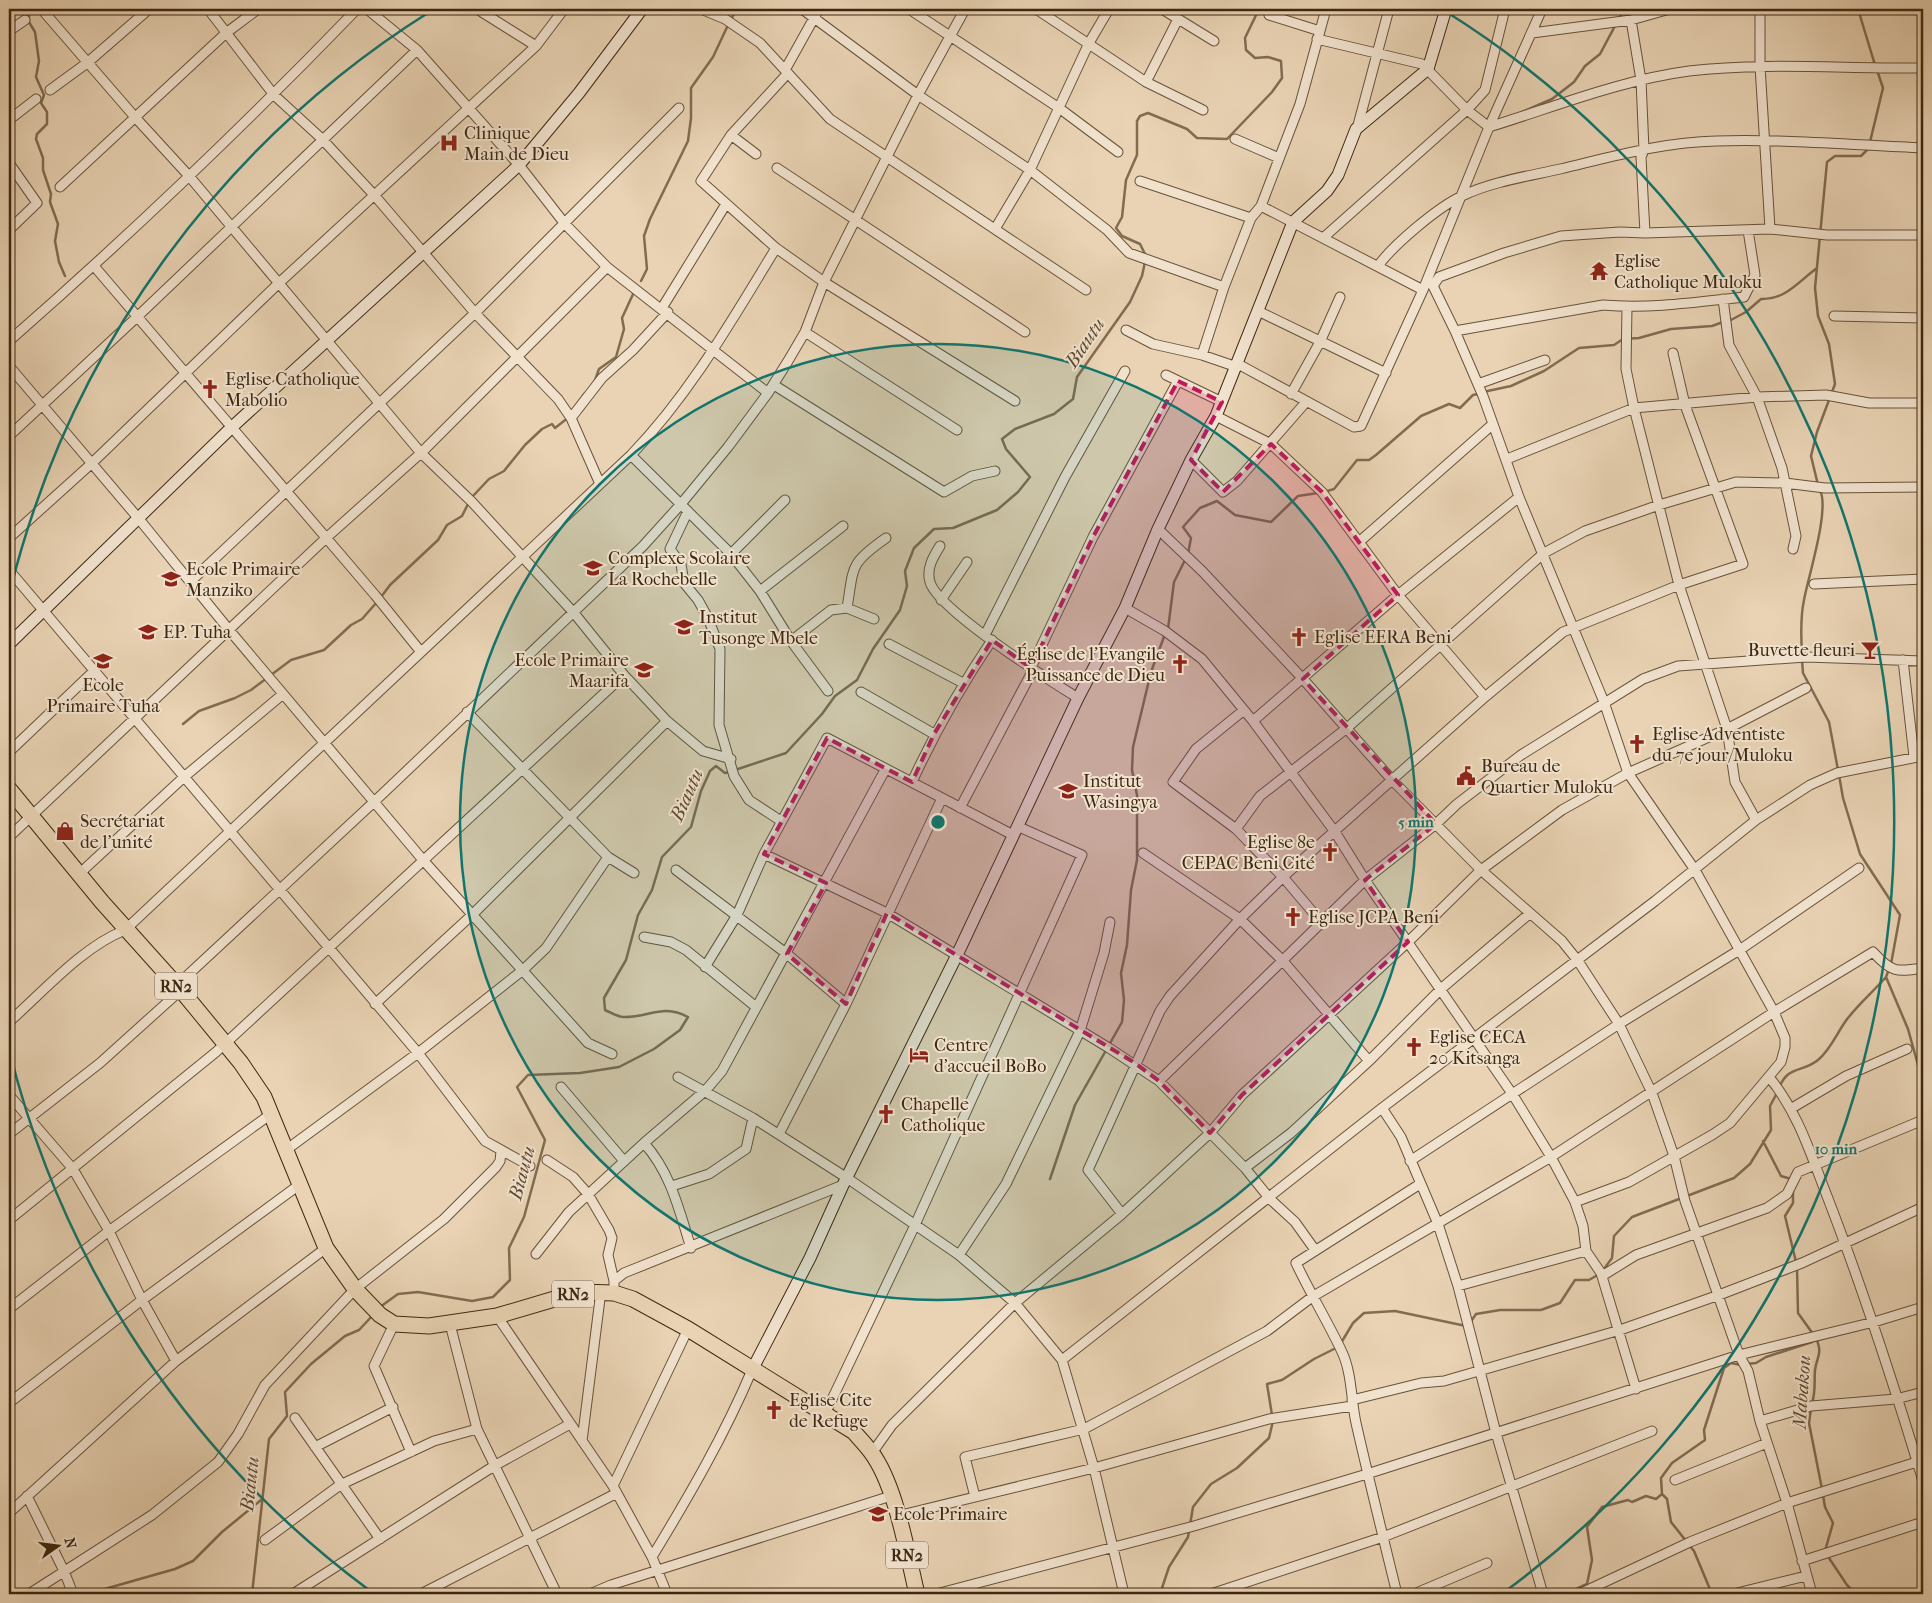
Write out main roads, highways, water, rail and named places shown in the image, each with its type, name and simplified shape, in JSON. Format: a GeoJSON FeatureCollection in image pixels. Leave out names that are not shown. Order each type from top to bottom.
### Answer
{"type":"FeatureCollection","features":[{"type":"Feature","properties":{"kind":"highway","name":"RN2"},"geometry":{"type":"LineString","coordinates":[[9,789],[126,930],[226,1043],[264,1097],[326,1248],[354,1289],[375,1311],[394,1324],[429,1326],[497,1316],[578,1292],[610,1288],[633,1299],[688,1329],[854,1432],[872,1452],[891,1496],[917,1594]]}},
{"type":"Feature","properties":{"kind":"waterway"},"geometry":{"type":"LineString","coordinates":[[29,9],[29,22],[35,32],[39,61],[36,77],[44,95],[41,103],[47,112],[47,124],[37,134],[36,139],[43,158],[43,170],[51,194],[50,202],[58,224],[55,241],[59,262],[65,276]]}},
{"type":"Feature","properties":{"kind":"waterway"},"geometry":{"type":"LineString","coordinates":[[731,20],[736,9]]}},
{"type":"Feature","properties":{"kind":"waterway","name":"Biautu"},"geometry":{"type":"LineString","coordinates":[[1146,256],[1140,244],[1122,236],[1116,228],[1122,217],[1126,180],[1137,155],[1137,121],[1140,116],[1148,113],[1187,129],[1197,138],[1227,139],[1272,92],[1282,78],[1281,61],[1268,57],[1255,58],[1246,50],[1245,38],[1259,9]]}},
{"type":"Feature","properties":{"kind":"waterway"},"geometry":{"type":"LineString","coordinates":[[1522,112],[1552,99],[1574,82],[1585,66],[1600,54],[1624,9]]}},
{"type":"Feature","properties":{"kind":"waterway"},"geometry":{"type":"LineString","coordinates":[[1858,9],[1875,65]]}},
{"type":"Feature","properties":{"kind":"waterway"},"geometry":{"type":"LineString","coordinates":[[641,281],[647,269],[644,236],[650,219],[688,141],[691,118],[691,88],[713,57],[728,25]]}},
{"type":"Feature","properties":{"kind":"waterway"},"geometry":{"type":"LineString","coordinates":[[1870,142],[1883,88],[1877,70]]}},
{"type":"Feature","properties":{"kind":"waterway"},"geometry":{"type":"LineString","coordinates":[[1818,485],[1811,456],[1817,432],[1835,384],[1829,344],[1818,316],[1815,288],[1827,162],[1835,156],[1861,156],[1869,148]]}},
{"type":"Feature","properties":{"kind":"waterway","name":"Biautu"},"geometry":{"type":"LineString","coordinates":[[735,770],[786,753],[822,714],[835,696],[857,680],[873,649],[900,610],[907,586],[905,571],[914,548],[934,529],[953,528],[997,510],[1018,492],[1030,477],[1006,449],[1002,439],[1015,429],[1054,414],[1073,399],[1077,377],[1130,302],[1142,276],[1145,262]]}},
{"type":"Feature","properties":{"kind":"waterway"},"geometry":{"type":"LineString","coordinates":[[1729,321],[1746,312],[1761,299],[1770,299],[1784,293],[1817,268]]}},
{"type":"Feature","properties":{"kind":"waterway"},"geometry":{"type":"LineString","coordinates":[[594,383],[599,369],[616,357],[624,329],[622,318],[634,292]]}},
{"type":"Feature","properties":{"kind":"waterway"},"geometry":{"type":"LineString","coordinates":[[1483,392],[1511,386],[1544,371],[1579,348],[1614,345],[1623,339],[1639,338],[1671,329],[1712,326],[1723,322]]}},
{"type":"Feature","properties":{"kind":"waterway"},"geometry":{"type":"LineString","coordinates":[[574,408],[585,393]]}},
{"type":"Feature","properties":{"kind":"waterway"},"geometry":{"type":"LineString","coordinates":[[1324,492],[1334,489],[1357,460],[1369,460],[1421,416],[1449,404],[1460,408],[1473,395],[1478,394]]}},
{"type":"Feature","properties":{"kind":"waterway"},"geometry":{"type":"LineString","coordinates":[[472,497],[489,479],[504,471],[525,445],[542,429],[552,424],[555,428],[569,417]]}},
{"type":"Feature","properties":{"kind":"waterway"},"geometry":{"type":"LineString","coordinates":[[1802,654],[1801,627],[1803,607],[1822,512],[1820,490]]}},
{"type":"Feature","properties":{"kind":"waterway"},"geometry":{"type":"LineString","coordinates":[[1188,554],[1191,538],[1183,527],[1200,508],[1217,501],[1235,515],[1271,522],[1298,496],[1318,493]]}},
{"type":"Feature","properties":{"kind":"waterway"},"geometry":{"type":"LineString","coordinates":[[381,597],[390,585],[438,540],[447,525],[462,516],[469,502]]}},
{"type":"Feature","properties":{"kind":"waterway"},"geometry":{"type":"LineString","coordinates":[[1168,629],[1174,582],[1186,558]]}},
{"type":"Feature","properties":{"kind":"waterway"},"geometry":{"type":"LineString","coordinates":[[271,675],[291,660],[324,650],[351,625],[362,619],[377,602]]}},
{"type":"Feature","properties":{"kind":"waterway"},"geometry":{"type":"LineString","coordinates":[[1050,1179],[1075,1105],[1122,1022],[1124,1000],[1121,973],[1127,945],[1131,890],[1137,860],[1137,795],[1132,770],[1133,747],[1151,672],[1165,634]]}},
{"type":"Feature","properties":{"kind":"waterway"},"geometry":{"type":"LineString","coordinates":[[1802,660],[1803,673],[1829,722],[1838,770]]}},
{"type":"Feature","properties":{"kind":"waterway"},"geometry":{"type":"LineString","coordinates":[[183,724],[199,711],[235,698],[251,690],[267,678]]}},
{"type":"Feature","properties":{"kind":"waterway","name":"Biautu"},"geometry":{"type":"LineString","coordinates":[[380,1307],[398,1294],[418,1292],[472,1301],[493,1297],[510,1280],[509,1248],[524,1217],[545,1140],[517,1087],[528,1075],[580,1073],[619,1067],[654,1049],[680,1030],[688,1017],[679,1013],[663,1011],[632,1017],[621,1017],[605,1010],[604,998],[626,960],[638,915],[652,890],[662,857],[691,827],[701,791],[710,771],[716,766],[725,773],[730,772]]}},
{"type":"Feature","properties":{"kind":"waterway"},"geometry":{"type":"LineString","coordinates":[[1839,775],[1843,798],[1860,854],[1900,915],[1891,964]]}},
{"type":"Feature","properties":{"kind":"waterway"},"geometry":{"type":"LineString","coordinates":[[1779,1088],[1791,1072],[1812,1064],[1822,1056],[1849,1016],[1886,977],[1889,969]]}},
{"type":"Feature","properties":{"kind":"waterway"},"geometry":{"type":"LineString","coordinates":[[1886,977],[1908,1029],[1923,1083]]}},
{"type":"Feature","properties":{"kind":"waterway"},"geometry":{"type":"LineString","coordinates":[[1470,1323],[1476,1314],[1500,1310],[1541,1310],[1560,1303],[1575,1280],[1589,1280],[1601,1273],[1612,1258],[1614,1236],[1632,1217],[1734,1178],[1750,1164],[1771,1130],[1770,1106],[1777,1093]]}},
{"type":"Feature","properties":{"kind":"waterway"},"geometry":{"type":"LineString","coordinates":[[1763,1141],[1781,1176],[1791,1179]]}},
{"type":"Feature","properties":{"kind":"waterway","name":"Mabakou"},"geometry":{"type":"LineString","coordinates":[[1793,1187],[1793,1203],[1785,1216],[1796,1262]]}},
{"type":"Feature","properties":{"kind":"waterway","name":"Mabakou"},"geometry":{"type":"LineString","coordinates":[[1797,1267],[1798,1313],[1813,1334]]}},
{"type":"Feature","properties":{"kind":"waterway"},"geometry":{"type":"LineString","coordinates":[[1341,1343],[1353,1323],[1364,1313],[1395,1311],[1466,1326]]}},
{"type":"Feature","properties":{"kind":"waterway","name":"Biautu"},"geometry":{"type":"LineString","coordinates":[[252,1594],[269,1439],[287,1416],[285,1392],[311,1364],[345,1336],[359,1330],[373,1315]]}},
{"type":"Feature","properties":{"kind":"waterway","name":"Mabakou"},"geometry":{"type":"LineString","coordinates":[[1812,1403],[1819,1351],[1816,1338]]}},
{"type":"Feature","properties":{"kind":"waterway"},"geometry":{"type":"LineString","coordinates":[[1746,1364],[1756,1363],[1766,1357],[1812,1342]]}},
{"type":"Feature","properties":{"kind":"waterway"},"geometry":{"type":"LineString","coordinates":[[1272,1415],[1267,1384],[1282,1380],[1314,1359],[1338,1347]]}},
{"type":"Feature","properties":{"kind":"waterway"},"geometry":{"type":"LineString","coordinates":[[1712,1594],[1694,1551],[1671,1522],[1667,1499],[1662,1494],[1661,1478],[1672,1463],[1705,1440],[1704,1430],[1724,1368],[1731,1363],[1741,1365]]}},
{"type":"Feature","properties":{"kind":"waterway","name":"Mabakou"},"geometry":{"type":"LineString","coordinates":[[1811,1408],[1809,1423],[1822,1489]]}},
{"type":"Feature","properties":{"kind":"waterway"},"geometry":{"type":"LineString","coordinates":[[1190,1525],[1193,1507],[1211,1484],[1237,1468],[1269,1438],[1273,1421]]}},
{"type":"Feature","properties":{"kind":"waterway"},"geometry":{"type":"LineString","coordinates":[[1565,1594],[1587,1584],[1592,1560],[1587,1527],[1602,1507],[1628,1500],[1632,1502],[1646,1496],[1656,1499],[1662,1494]]}},
{"type":"Feature","properties":{"kind":"waterway","name":"Mabakou"},"geometry":{"type":"LineString","coordinates":[[1823,1495],[1825,1507],[1833,1523],[1825,1551]]}},
{"type":"Feature","properties":{"kind":"waterway"},"geometry":{"type":"LineString","coordinates":[[87,1594],[175,1569],[193,1561],[222,1532],[261,1500]]}},
{"type":"Feature","properties":{"kind":"waterway"},"geometry":{"type":"LineString","coordinates":[[1160,1594],[1169,1567],[1188,1537],[1189,1531]]}},
{"type":"Feature","properties":{"kind":"waterway","name":"Mabakou"},"geometry":{"type":"LineString","coordinates":[[1827,1555],[1847,1585],[1856,1594]]}},
{"type":"Feature","properties":{"kind":"place","name":"Clinique Main de Dieu"},"geometry":{"type":"Point","coordinates":[449,143]}},
{"type":"Feature","properties":{"kind":"place","name":"Eglise Catholique Muloku"},"geometry":{"type":"Point","coordinates":[1599,271]}},
{"type":"Feature","properties":{"kind":"place","name":"Eglise Catholique Mabolio"},"geometry":{"type":"Point","coordinates":[210,389]}},
{"type":"Feature","properties":{"kind":"place","name":"Complexe Scolaire La Rochebelle"},"geometry":{"type":"Point","coordinates":[593,568]}},
{"type":"Feature","properties":{"kind":"place","name":"Ecole Primaire Manziko"},"geometry":{"type":"Point","coordinates":[171,579]}},
{"type":"Feature","properties":{"kind":"place","name":"Institut Tusonge Mbele"},"geometry":{"type":"Point","coordinates":[684,627]}},
{"type":"Feature","properties":{"kind":"place","name":"EP. Tuha"},"geometry":{"type":"Point","coordinates":[148,632]}},
{"type":"Feature","properties":{"kind":"place","name":"Eglise EERA Beni"},"geometry":{"type":"Point","coordinates":[1299,637]}},
{"type":"Feature","properties":{"kind":"place","name":"Buvette fleuri"},"geometry":{"type":"Point","coordinates":[1870,650]}},
{"type":"Feature","properties":{"kind":"place","name":"Ecole Primaire Tuha"},"geometry":{"type":"Point","coordinates":[103,661]}},
{"type":"Feature","properties":{"kind":"place","name":"Église de l'Evangile Puissance de Dieu"},"geometry":{"type":"Point","coordinates":[1180,664]}},
{"type":"Feature","properties":{"kind":"place","name":"Ecole Primaire Maarifa"},"geometry":{"type":"Point","coordinates":[644,670]}},
{"type":"Feature","properties":{"kind":"place","name":"Eglise Adventiste du 7e jour/Muloku"},"geometry":{"type":"Point","coordinates":[1637,744]}},
{"type":"Feature","properties":{"kind":"place","name":"Bureau de Quartier Muloku"},"geometry":{"type":"Point","coordinates":[1466,776]}},
{"type":"Feature","properties":{"kind":"place","name":"Institut Wasingya"},"geometry":{"type":"Point","coordinates":[1068,791]}},
{"type":"Feature","properties":{"kind":"place","name":"Secrétariat de l'unité"},"geometry":{"type":"Point","coordinates":[65,831]}},
{"type":"Feature","properties":{"kind":"place","name":"Eglise 8e CEPAC Beni Cité"},"geometry":{"type":"Point","coordinates":[1330,852]}},
{"type":"Feature","properties":{"kind":"place","name":"Eglise JCPA Beni"},"geometry":{"type":"Point","coordinates":[1293,917]}},
{"type":"Feature","properties":{"kind":"place","name":"Eglise CECA 20 Kitsanga"},"geometry":{"type":"Point","coordinates":[1414,1047]}},
{"type":"Feature","properties":{"kind":"place","name":"Centre d'accueil BoBo"},"geometry":{"type":"Point","coordinates":[919,1055]}},
{"type":"Feature","properties":{"kind":"place","name":"Chapelle Catholique"},"geometry":{"type":"Point","coordinates":[886,1114]}},
{"type":"Feature","properties":{"kind":"place","name":"Eglise Cite de Refuge"},"geometry":{"type":"Point","coordinates":[774,1410]}},
{"type":"Feature","properties":{"kind":"place","name":"Ecole Primaire"},"geometry":{"type":"Point","coordinates":[878,1514]}}]}
